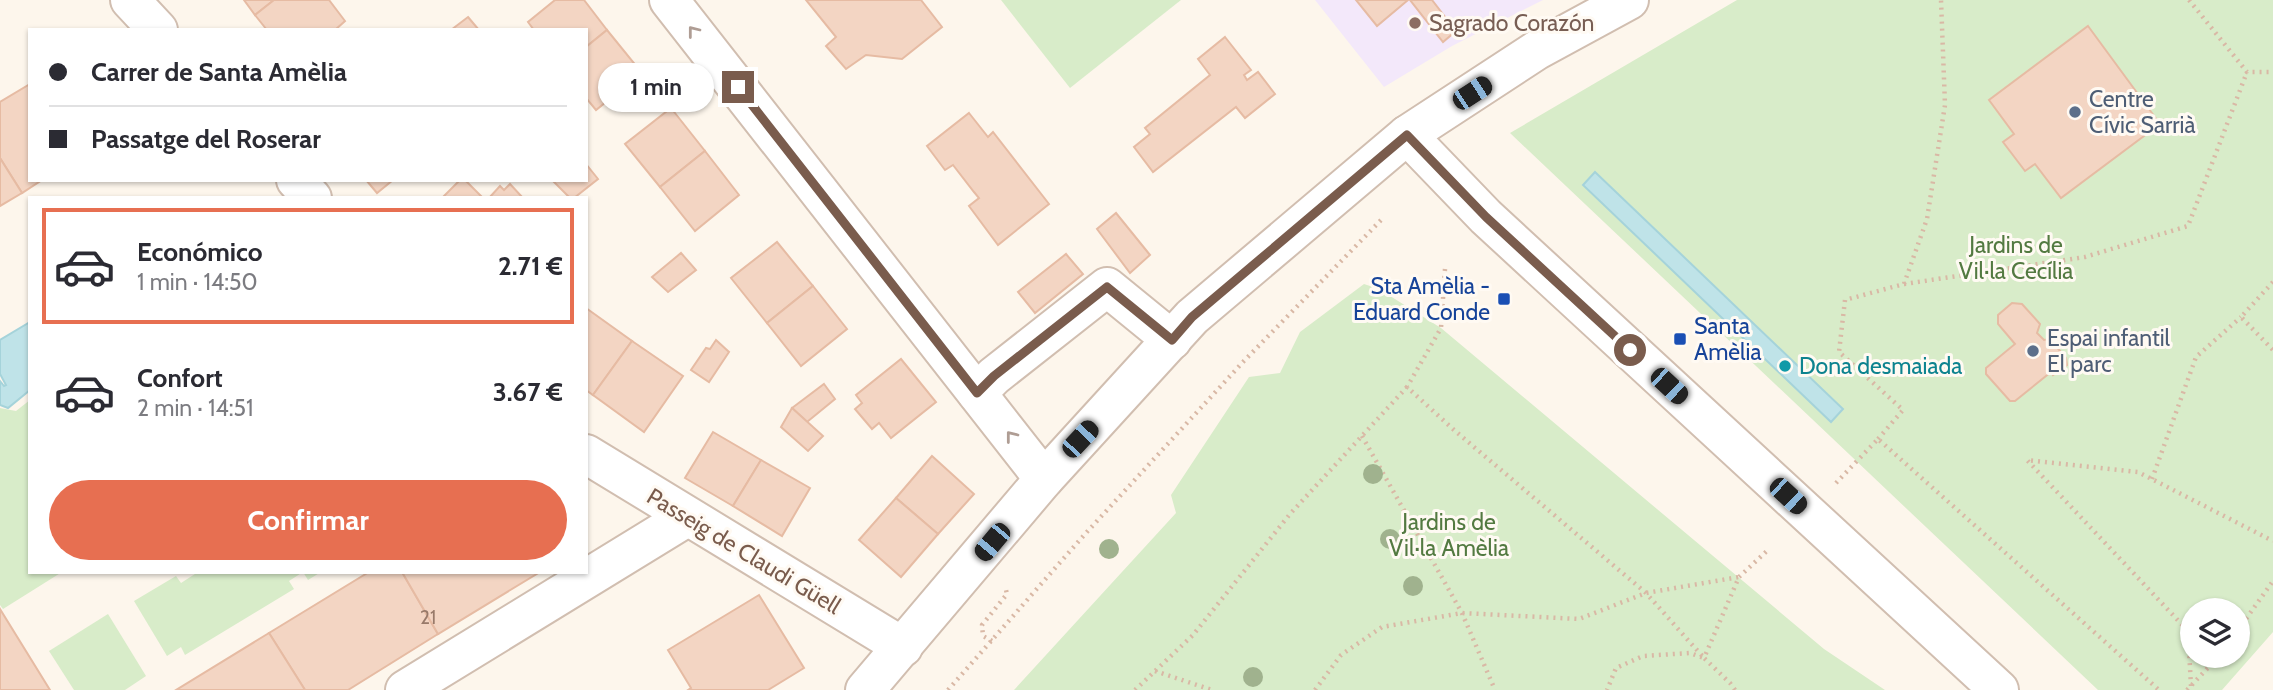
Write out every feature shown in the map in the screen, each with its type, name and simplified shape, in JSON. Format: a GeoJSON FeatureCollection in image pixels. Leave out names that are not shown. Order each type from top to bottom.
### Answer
{"type":"FeatureCollection","features":[{"type":"Feature","properties":{"kind":"street"},"geometry":{"type":"LineString","coordinates":[[130,0],[156,28]]}},
{"type":"Feature","properties":{"kind":"street"},"geometry":{"type":"LineString","coordinates":[[669,0],[1044,479]]}},
{"type":"Feature","properties":{"kind":"street"},"geometry":{"type":"LineString","coordinates":[[865,690],[1044,479],[1192,317],[1407,135],[1537,50],[1629,0]]}},
{"type":"Feature","properties":{"kind":"street"},"geometry":{"type":"LineString","coordinates":[[1407,135],[1486,217],[1999,690]]}},
{"type":"Feature","properties":{"kind":"street"},"geometry":{"type":"LineString","coordinates":[[298,182],[311,196]]}},
{"type":"Feature","properties":{"kind":"street"},"geometry":{"type":"LineString","coordinates":[[977,393],[994,376],[1107,287],[1172,340]]}},
{"type":"Feature","properties":{"kind":"street","name":"Passeig de Claudi Güell"},"geometry":{"type":"LineString","coordinates":[[588,455],[903,647]]}},
{"type":"Feature","properties":{"kind":"street"},"geometry":{"type":"LineString","coordinates":[[405,690],[687,517]]}},
{"type":"Feature","properties":{"kind":"path"},"geometry":{"type":"LineString","coordinates":[[1903,284],[1927,219],[1945,105],[1941,0]]}},
{"type":"Feature","properties":{"kind":"path"},"geometry":{"type":"LineString","coordinates":[[2189,0],[2247,72]]}},
{"type":"Feature","properties":{"kind":"path"},"geometry":{"type":"LineString","coordinates":[[1836,483],[1903,410],[1839,352],[1845,300],[1903,284],[2085,257],[2188,226],[2247,72]]}},
{"type":"Feature","properties":{"kind":"path"},"geometry":{"type":"LineString","coordinates":[[2247,72],[2273,72]]}},
{"type":"Feature","properties":{"kind":"path"},"geometry":{"type":"LineString","coordinates":[[948,690],[1086,533],[1234,372],[1384,217]]}},
{"type":"Feature","properties":{"kind":"path"},"geometry":{"type":"LineString","coordinates":[[1135,690],[1193,635],[1290,514],[1407,387],[1441,328],[1445,270]]}},
{"type":"Feature","properties":{"kind":"path"},"geometry":{"type":"LineString","coordinates":[[2152,480],[2196,358],[2241,317],[2273,282]]}},
{"type":"Feature","properties":{"kind":"path"},"geometry":{"type":"LineString","coordinates":[[2241,317],[2273,350]]}},
{"type":"Feature","properties":{"kind":"path"},"geometry":{"type":"LineString","coordinates":[[1407,387],[1646,593],[1735,690]]}},
{"type":"Feature","properties":{"kind":"path"},"geometry":{"type":"LineString","coordinates":[[1362,436],[1462,614],[1495,690]]}},
{"type":"Feature","properties":{"kind":"path"},"geometry":{"type":"LineString","coordinates":[[1878,439],[2159,690]]}},
{"type":"Feature","properties":{"kind":"path"},"geometry":{"type":"LineString","coordinates":[[2189,688],[2188,631],[2027,460],[2138,472],[2273,541]]}},
{"type":"Feature","properties":{"kind":"path"},"geometry":{"type":"LineString","coordinates":[[1704,658],[1739,577],[1769,549]]}},
{"type":"Feature","properties":{"kind":"path"},"geometry":{"type":"LineString","coordinates":[[1315,690],[1341,655],[1381,627],[1462,614],[1579,618],[1646,593],[1739,577]]}},
{"type":"Feature","properties":{"kind":"path"},"geometry":{"type":"LineString","coordinates":[[2250,613],[2273,580]]}},
{"type":"Feature","properties":{"kind":"path"},"geometry":{"type":"LineString","coordinates":[[992,641],[983,636],[982,625],[1007,594]]}},
{"type":"Feature","properties":{"kind":"path"},"geometry":{"type":"LineString","coordinates":[[1607,690],[1616,668],[1643,656],[1690,653],[1704,658]]}},
{"type":"Feature","properties":{"kind":"path"},"geometry":{"type":"LineString","coordinates":[[2189,688],[2208,668]]}},
{"type":"Feature","properties":{"kind":"path"},"geometry":{"type":"LineString","coordinates":[[1155,671],[1212,690]]}},
{"type":"Feature","properties":{"kind":"shaded area","name":"Sagrado Corazón"},"geometry":{"type":"Polygon","coordinates":[[[1315,0],[1543,0],[1452,46],[1384,87],[1315,0]]]}},
{"type":"Feature","properties":{"kind":"green space"},"geometry":{"type":"Polygon","coordinates":[[[1001,0],[1181,0],[1070,88],[1001,0]]]}},
{"type":"Feature","properties":{"kind":"green space","name":"Jardins de Vil·la Cecília"},"geometry":{"type":"Polygon","coordinates":[[[1737,0],[2273,0],[2273,632],[2250,658],[2250,598],[2180,598],[2180,668],[2241,668],[2222,690],[2098,690],[1510,133],[1737,0]]]}},
{"type":"Feature","properties":{"kind":"green space","name":"Jardins de Vil·la Amèlia"},"geometry":{"type":"Polygon","coordinates":[[[1364,284],[1379,289],[1441,328],[1824,649],[1885,690],[1014,690],[1176,513],[1171,495],[1249,377],[1280,373],[1300,332],[1364,284]]]}},
{"type":"Feature","properties":{"kind":"green space"},"geometry":{"type":"Polygon","coordinates":[[[28,402],[28,574],[59,574],[3,609],[0,605],[0,408],[16,411],[28,402]]]}},
{"type":"Feature","properties":{"kind":"green space"},"geometry":{"type":"Polygon","coordinates":[[[195,574],[300,574],[289,581],[294,589],[185,655],[181,647],[167,656],[134,601],[176,576],[181,583],[195,574]]]}},
{"type":"Feature","properties":{"kind":"green space"},"geometry":{"type":"Polygon","coordinates":[[[304,574],[318,574],[308,580],[304,574]]]}},
{"type":"Feature","properties":{"kind":"green space"},"geometry":{"type":"Polygon","coordinates":[[[108,614],[146,676],[125,690],[74,690],[49,651],[108,614]]]}},
{"type":"Feature","properties":{"kind":"water"},"geometry":{"type":"Polygon","coordinates":[[[1595,172],[1843,409],[1831,422],[1583,185],[1595,172]]]}},
{"type":"Feature","properties":{"kind":"water"},"geometry":{"type":"Polygon","coordinates":[[[28,323],[28,392],[8,408],[0,405],[0,381],[6,385],[0,374],[0,340],[28,323]]]}},
{"type":"Feature","properties":{"kind":"building"},"geometry":{"type":"Polygon","coordinates":[[[244,0],[274,0],[255,15],[244,0]]]}},
{"type":"Feature","properties":{"kind":"building"},"geometry":{"type":"Polygon","coordinates":[[[274,0],[329,0],[345,21],[337,28],[265,28],[255,15],[274,0]]]}},
{"type":"Feature","properties":{"kind":"building"},"geometry":{"type":"Polygon","coordinates":[[[555,0],[584,0],[607,30],[588,45],[588,28],[532,28],[528,22],[555,0]]]}},
{"type":"Feature","properties":{"kind":"building"},"geometry":{"type":"Polygon","coordinates":[[[806,0],[921,0],[942,27],[902,59],[866,55],[846,69],[826,46],[836,37],[806,0]]]}},
{"type":"Feature","properties":{"kind":"building"},"geometry":{"type":"Polygon","coordinates":[[[1356,0],[1408,0],[1377,26],[1356,0]]]}},
{"type":"Feature","properties":{"kind":"building"},"geometry":{"type":"Polygon","coordinates":[[[1410,0],[1432,0],[1456,31],[1443,42],[1410,0]]]}},
{"type":"Feature","properties":{"kind":"building"},"geometry":{"type":"Polygon","coordinates":[[[468,17],[477,28],[454,28],[468,17]]]}},
{"type":"Feature","properties":{"kind":"building","name":"Centre Cívic Sarrià"},"geometry":{"type":"Polygon","coordinates":[[[2088,26],[2160,124],[2061,198],[2035,164],[2025,171],[2003,142],[2014,134],[1989,100],[2088,26]]]}},
{"type":"Feature","properties":{"kind":"building"},"geometry":{"type":"Polygon","coordinates":[[[607,30],[642,73],[596,110],[588,100],[588,45],[607,30]]]}},
{"type":"Feature","properties":{"kind":"building"},"geometry":{"type":"Polygon","coordinates":[[[1225,37],[1251,70],[1244,75],[1247,80],[1258,72],[1275,94],[1245,118],[1236,107],[1153,172],[1134,147],[1150,134],[1145,128],[1210,75],[1198,59],[1225,37]]]}},
{"type":"Feature","properties":{"kind":"building"},"geometry":{"type":"Polygon","coordinates":[[[28,85],[28,182],[39,182],[22,193],[0,158],[0,102],[28,85]]]}},
{"type":"Feature","properties":{"kind":"building"},"geometry":{"type":"Polygon","coordinates":[[[671,108],[705,151],[660,187],[625,144],[671,108]]]}},
{"type":"Feature","properties":{"kind":"building"},"geometry":{"type":"Polygon","coordinates":[[[969,113],[988,137],[993,132],[1049,204],[998,245],[969,206],[979,198],[953,165],[945,170],[927,146],[969,113]]]}},
{"type":"Feature","properties":{"kind":"building"},"geometry":{"type":"Polygon","coordinates":[[[705,151],[739,195],[695,231],[660,187],[705,151]]]}},
{"type":"Feature","properties":{"kind":"building"},"geometry":{"type":"Polygon","coordinates":[[[0,158],[22,193],[0,206],[0,158]]]}},
{"type":"Feature","properties":{"kind":"building"},"geometry":{"type":"Polygon","coordinates":[[[588,166],[598,179],[577,196],[568,196],[554,182],[588,182],[588,166]]]}},
{"type":"Feature","properties":{"kind":"building"},"geometry":{"type":"Polygon","coordinates":[[[368,182],[391,182],[377,193],[368,182]]]}},
{"type":"Feature","properties":{"kind":"building"},"geometry":{"type":"Polygon","coordinates":[[[458,182],[467,182],[481,196],[444,196],[458,182]]]}},
{"type":"Feature","properties":{"kind":"building"},"geometry":{"type":"Polygon","coordinates":[[[510,184],[521,196],[491,196],[500,186],[504,190],[510,184]]]}},
{"type":"Feature","properties":{"kind":"building"},"geometry":{"type":"Polygon","coordinates":[[[1116,213],[1150,255],[1130,273],[1097,229],[1116,213]]]}},
{"type":"Feature","properties":{"kind":"building"},"geometry":{"type":"Polygon","coordinates":[[[777,242],[813,286],[767,323],[731,278],[777,242]]]}},
{"type":"Feature","properties":{"kind":"building"},"geometry":{"type":"Polygon","coordinates":[[[681,253],[696,270],[668,292],[652,277],[681,253]]]}},
{"type":"Feature","properties":{"kind":"building"},"geometry":{"type":"Polygon","coordinates":[[[1066,254],[1083,274],[1035,313],[1018,292],[1066,254]]]}},
{"type":"Feature","properties":{"kind":"building"},"geometry":{"type":"Polygon","coordinates":[[[813,286],[847,329],[801,366],[767,323],[813,286]]]}},
{"type":"Feature","properties":{"kind":"building","name":"Espai infantil El parc"},"geometry":{"type":"Polygon","coordinates":[[[2012,303],[2022,304],[2040,324],[2037,333],[2044,340],[2050,339],[2066,358],[2067,365],[2053,375],[2051,372],[2015,401],[2010,401],[1986,374],[1986,368],[2015,344],[1998,324],[1998,315],[2012,303]]]}},
{"type":"Feature","properties":{"kind":"building"},"geometry":{"type":"Polygon","coordinates":[[[588,309],[632,341],[593,395],[588,391],[588,309]]]}},
{"type":"Feature","properties":{"kind":"building"},"geometry":{"type":"Polygon","coordinates":[[[716,340],[729,352],[709,382],[691,370],[706,348],[710,349],[716,340]]]}},
{"type":"Feature","properties":{"kind":"building"},"geometry":{"type":"Polygon","coordinates":[[[632,341],[683,376],[644,432],[593,395],[632,341]]]}},
{"type":"Feature","properties":{"kind":"building"},"geometry":{"type":"Polygon","coordinates":[[[901,359],[936,402],[891,438],[879,423],[872,429],[855,409],[862,403],[856,395],[901,359]]]}},
{"type":"Feature","properties":{"kind":"building"},"geometry":{"type":"Polygon","coordinates":[[[824,384],[835,399],[807,422],[792,408],[824,384]]]}},
{"type":"Feature","properties":{"kind":"building"},"geometry":{"type":"Polygon","coordinates":[[[792,408],[823,436],[808,451],[781,427],[792,408]]]}},
{"type":"Feature","properties":{"kind":"building"},"geometry":{"type":"Polygon","coordinates":[[[713,432],[761,460],[733,506],[685,478],[713,432]]]}},
{"type":"Feature","properties":{"kind":"building"},"geometry":{"type":"Polygon","coordinates":[[[932,456],[974,494],[938,534],[896,498],[932,456]]]}},
{"type":"Feature","properties":{"kind":"building"},"geometry":{"type":"Polygon","coordinates":[[[761,460],[810,488],[782,536],[733,506],[761,460]]]}},
{"type":"Feature","properties":{"kind":"building"},"geometry":{"type":"Polygon","coordinates":[[[896,498],[938,534],[901,577],[859,540],[896,498]]]}},
{"type":"Feature","properties":{"kind":"building"},"geometry":{"type":"Polygon","coordinates":[[[366,574],[403,574],[438,634],[348,690],[305,690],[269,633],[366,574]]]}},
{"type":"Feature","properties":{"kind":"building"},"geometry":{"type":"Polygon","coordinates":[[[403,574],[537,574],[438,634],[403,574]]]}},
{"type":"Feature","properties":{"kind":"building"},"geometry":{"type":"Polygon","coordinates":[[[759,595],[804,668],[768,690],[688,690],[691,688],[668,650],[759,595]]]}},
{"type":"Feature","properties":{"kind":"building"},"geometry":{"type":"Polygon","coordinates":[[[0,609],[50,690],[0,690],[0,609]]]}},
{"type":"Feature","properties":{"kind":"building"},"geometry":{"type":"Polygon","coordinates":[[[269,633],[305,690],[176,690],[269,633]]]}},
{"type":"Feature","properties":{"kind":"place","name":"Sagrado Corazón"},"geometry":{"type":"Point","coordinates":[1415,23]}},
{"type":"Feature","properties":{"kind":"place","name":"Centre Cívic Sarrià"},"geometry":{"type":"Point","coordinates":[2075,112]}},
{"type":"Feature","properties":{"kind":"place","name":"Sta Amèlia - Eduard Conde"},"geometry":{"type":"Point","coordinates":[1504,299]}},
{"type":"Feature","properties":{"kind":"place","name":"Santa Amèlia"},"geometry":{"type":"Point","coordinates":[1680,339]}},
{"type":"Feature","properties":{"kind":"place","name":"Espai infantil El parc"},"geometry":{"type":"Point","coordinates":[2033,351]}},
{"type":"Feature","properties":{"kind":"place","name":"Dona desmaiada"},"geometry":{"type":"Point","coordinates":[1785,366]}},
{"type":"Feature","properties":{"kind":"route"},"geometry":{"type":"LineString","coordinates":[[738,87],[977,393],[994,376],[1107,287],[1172,340],[1192,317],[1407,135],[1486,217],[1630,350]]}}]}
